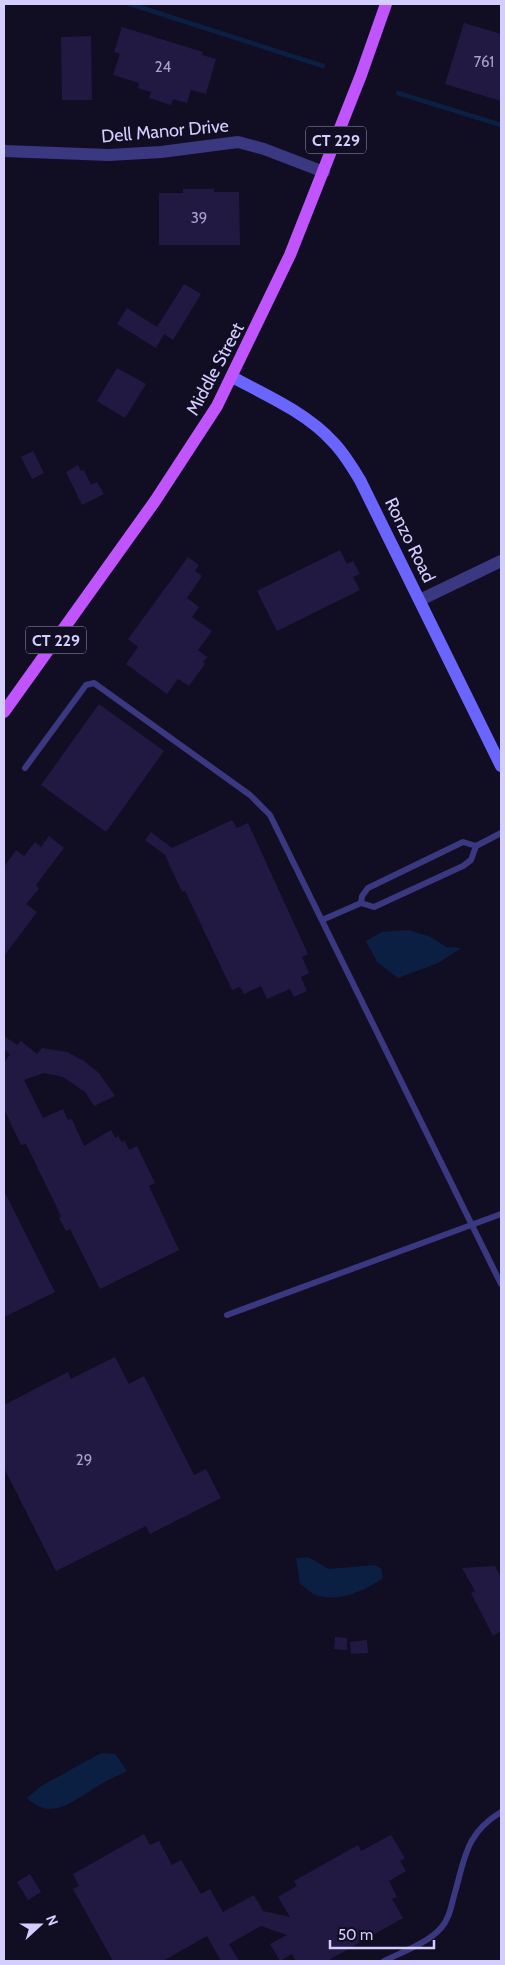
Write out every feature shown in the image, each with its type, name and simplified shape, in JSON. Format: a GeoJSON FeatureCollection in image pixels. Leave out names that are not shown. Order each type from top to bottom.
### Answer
{"type":"FeatureCollection","features":[{"type":"Feature","properties":{"kind":"main road","name":"Middle Street"},"geometry":{"type":"LineString","coordinates":[[4,712],[155,502],[200,434],[232,377],[290,255],[324,172],[386,4]]}},
{"type":"Feature","properties":{"kind":"main road","name":"Ronzo Road"},"geometry":{"type":"LineString","coordinates":[[232,377],[295,412],[333,441],[360,480],[501,766]]}},
{"type":"Feature","properties":{"kind":"street","name":"Dell Manor Drive"},"geometry":{"type":"LineString","coordinates":[[4,151],[109,155],[161,152],[238,142],[264,149],[324,172]]}},
{"type":"Feature","properties":{"kind":"street"},"geometry":{"type":"LineString","coordinates":[[420,600],[501,561]]}},
{"type":"Feature","properties":{"kind":"lane"},"geometry":{"type":"LineString","coordinates":[[25,768],[86,684],[94,683],[250,795],[270,815],[501,1284]]}},
{"type":"Feature","properties":{"kind":"lane"},"geometry":{"type":"LineString","coordinates":[[322,920],[361,903],[374,907],[463,866],[471,860],[476,846],[501,833]]}},
{"type":"Feature","properties":{"kind":"lane"},"geometry":{"type":"LineString","coordinates":[[361,903],[362,896],[368,888],[436,854],[463,842],[476,846]]}},
{"type":"Feature","properties":{"kind":"lane"},"geometry":{"type":"LineString","coordinates":[[227,1315],[473,1226],[501,1214]]}},
{"type":"Feature","properties":{"kind":"lane"},"geometry":{"type":"LineString","coordinates":[[384,1961],[433,1935],[440,1928],[450,1912],[468,1847],[475,1833],[501,1812]]}},
{"type":"Feature","properties":{"kind":"water"},"geometry":{"type":"Polygon","coordinates":[[[409,930],[431,937],[446,947],[462,948],[438,963],[398,978],[377,962],[366,941],[382,932],[409,930]]]}},
{"type":"Feature","properties":{"kind":"water"},"geometry":{"type":"Polygon","coordinates":[[[308,1557],[329,1569],[375,1565],[381,1568],[383,1578],[360,1591],[342,1597],[333,1598],[316,1595],[300,1584],[296,1558],[308,1557]]]}},
{"type":"Feature","properties":{"kind":"water"},"geometry":{"type":"Polygon","coordinates":[[[101,1753],[115,1754],[127,1771],[62,1807],[45,1808],[36,1805],[27,1798],[41,1786],[101,1753]]]}},
{"type":"Feature","properties":{"kind":"building"},"geometry":{"type":"Polygon","coordinates":[[[464,23],[501,34],[501,101],[445,84],[464,23]]]}},
{"type":"Feature","properties":{"kind":"building"},"geometry":{"type":"Polygon","coordinates":[[[122,27],[203,52],[202,55],[216,59],[206,94],[191,90],[187,103],[173,99],[171,105],[149,98],[151,92],[138,88],[139,83],[113,75],[120,54],[114,52],[122,27]]]}},
{"type":"Feature","properties":{"kind":"building"},"geometry":{"type":"Polygon","coordinates":[[[91,36],[92,100],[62,100],[61,37],[91,36]]]}},
{"type":"Feature","properties":{"kind":"building"},"geometry":{"type":"Polygon","coordinates":[[[183,189],[214,189],[214,192],[239,192],[240,245],[159,245],[159,193],[183,193],[183,189]]]}},
{"type":"Feature","properties":{"kind":"building"},"geometry":{"type":"Polygon","coordinates":[[[184,284],[201,294],[173,340],[164,334],[156,348],[117,324],[127,308],[157,327],[184,284]]]}},
{"type":"Feature","properties":{"kind":"building"},"geometry":{"type":"Polygon","coordinates":[[[117,368],[146,384],[125,418],[97,401],[117,368]]]}},
{"type":"Feature","properties":{"kind":"building"},"geometry":{"type":"Polygon","coordinates":[[[33,451],[44,473],[32,479],[21,457],[33,451]]]}},
{"type":"Feature","properties":{"kind":"building"},"geometry":{"type":"Polygon","coordinates":[[[78,465],[81,471],[84,470],[91,485],[97,482],[104,494],[82,505],[66,472],[78,465]]]}},
{"type":"Feature","properties":{"kind":"building"},"geometry":{"type":"Polygon","coordinates":[[[340,550],[347,564],[353,561],[360,574],[353,577],[360,590],[277,631],[257,591],[340,550]]]}},
{"type":"Feature","properties":{"kind":"building"},"geometry":{"type":"Polygon","coordinates":[[[188,557],[199,565],[195,571],[202,576],[187,598],[199,607],[192,617],[212,631],[198,650],[207,657],[203,662],[205,664],[189,686],[178,679],[167,694],[126,664],[138,647],[128,639],[188,557]]]}},
{"type":"Feature","properties":{"kind":"building"},"geometry":{"type":"Polygon","coordinates":[[[99,704],[164,751],[106,832],[41,785],[99,704]]]}},
{"type":"Feature","properties":{"kind":"building"},"geometry":{"type":"Polygon","coordinates":[[[232,820],[237,828],[248,823],[308,954],[302,957],[309,973],[301,977],[307,991],[294,997],[290,989],[267,999],[261,986],[244,994],[240,987],[232,990],[185,891],[182,892],[165,855],[145,840],[151,832],[172,848],[232,820]]]}},
{"type":"Feature","properties":{"kind":"building"},"geometry":{"type":"Polygon","coordinates":[[[49,836],[64,848],[36,885],[39,889],[26,904],[37,912],[4,956],[4,867],[16,850],[24,856],[35,842],[41,847],[49,836]]]}},
{"type":"Feature","properties":{"kind":"building"},"geometry":{"type":"Polygon","coordinates":[[[4,1036],[17,1045],[21,1041],[37,1054],[42,1048],[67,1052],[84,1061],[99,1073],[115,1096],[94,1106],[85,1092],[63,1077],[44,1073],[24,1080],[43,1118],[63,1109],[68,1120],[72,1119],[84,1146],[111,1130],[115,1138],[118,1136],[122,1142],[125,1141],[129,1150],[137,1146],[155,1183],[149,1186],[179,1250],[100,1289],[70,1229],[66,1231],[59,1218],[61,1216],[26,1144],[21,1145],[4,1109],[4,1063],[10,1054],[4,1049],[4,1036]]]}},
{"type":"Feature","properties":{"kind":"building"},"geometry":{"type":"Polygon","coordinates":[[[4,1191],[55,1292],[4,1317],[4,1191]]]}},
{"type":"Feature","properties":{"kind":"building"},"geometry":{"type":"Polygon","coordinates":[[[115,1357],[129,1384],[144,1376],[194,1475],[206,1469],[221,1498],[150,1534],[146,1526],[56,1571],[4,1468],[4,1405],[68,1372],[71,1379],[115,1357]]]}},
{"type":"Feature","properties":{"kind":"building"},"geometry":{"type":"Polygon","coordinates":[[[495,1566],[501,1577],[501,1631],[493,1636],[471,1593],[475,1591],[462,1568],[495,1566]]]}},
{"type":"Feature","properties":{"kind":"building"},"geometry":{"type":"Polygon","coordinates":[[[335,1637],[347,1638],[347,1650],[334,1649],[335,1637]]]}},
{"type":"Feature","properties":{"kind":"building"},"geometry":{"type":"Polygon","coordinates":[[[367,1640],[368,1653],[351,1654],[350,1642],[367,1640]]]}},
{"type":"Feature","properties":{"kind":"building"},"geometry":{"type":"Polygon","coordinates":[[[144,1834],[150,1845],[159,1841],[172,1865],[181,1860],[201,1894],[210,1889],[223,1912],[254,1895],[263,1911],[290,1917],[278,1897],[297,1886],[294,1881],[358,1845],[361,1851],[391,1835],[405,1858],[400,1861],[406,1871],[389,1881],[397,1897],[392,1899],[403,1918],[327,1961],[296,1961],[292,1954],[280,1961],[270,1944],[287,1935],[261,1926],[229,1944],[239,1961],[221,1961],[207,1936],[163,1961],[113,1961],[73,1889],[79,1886],[73,1874],[144,1834]]]}},
{"type":"Feature","properties":{"kind":"building"},"geometry":{"type":"Polygon","coordinates":[[[30,1874],[41,1892],[28,1900],[17,1882],[30,1874]]]}},
{"type":"Feature","properties":{"kind":"waterway"},"geometry":{"type":"LineString","coordinates":[[130,4],[323,66]]}},
{"type":"Feature","properties":{"kind":"waterway"},"geometry":{"type":"LineString","coordinates":[[398,93],[501,125]]}}]}
